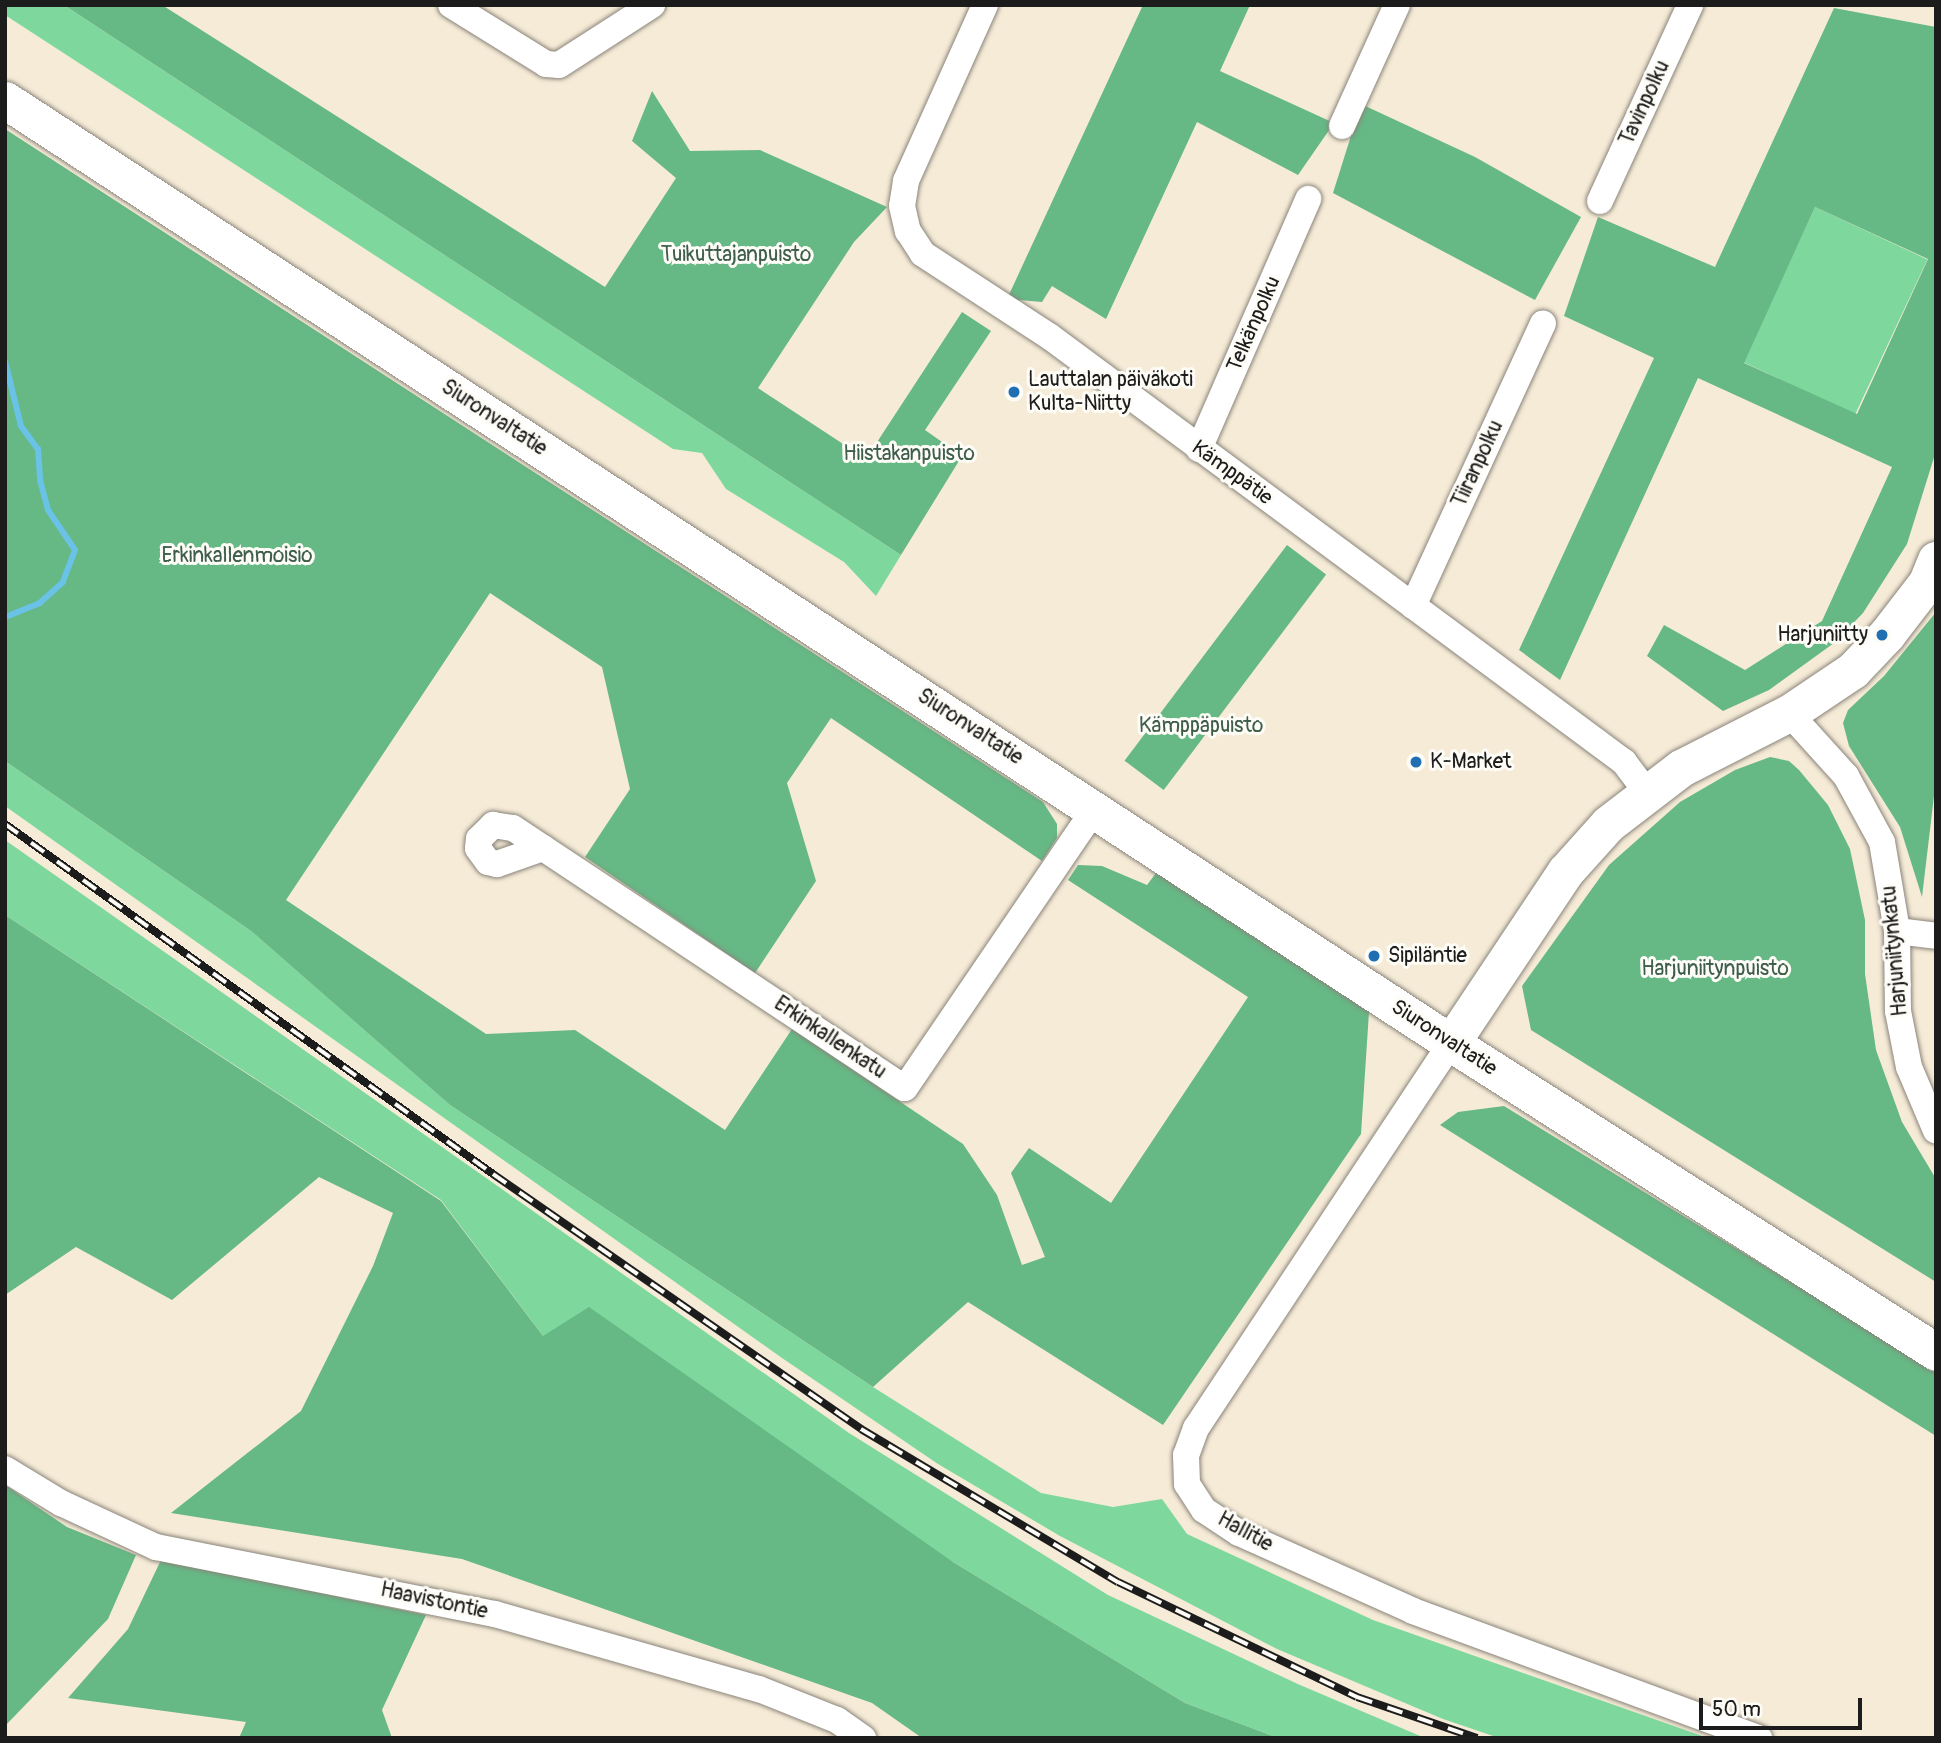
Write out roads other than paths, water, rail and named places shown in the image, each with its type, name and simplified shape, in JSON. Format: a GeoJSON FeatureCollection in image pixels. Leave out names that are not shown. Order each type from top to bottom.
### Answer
{"type":"FeatureCollection","features":[{"type":"Feature","properties":{"kind":"main road","name":"Siuronvaltatie"},"geometry":{"type":"LineString","coordinates":[[5,100],[1095,808],[1451,1043],[1936,1352]]}},
{"type":"Feature","properties":{"kind":"main road"},"geometry":{"type":"LineString","coordinates":[[1451,1043],[1565,872],[1608,824],[1647,792],[1716,747],[1789,713],[1853,670],[1887,634],[1927,582],[1936,561]]}},
{"type":"Feature","properties":{"kind":"street"},"geometry":{"type":"LineString","coordinates":[[451,5],[545,64],[559,65],[652,5]]}},
{"type":"Feature","properties":{"kind":"street","name":"Kämppätie"},"geometry":{"type":"LineString","coordinates":[[985,5],[906,181],[902,206],[908,232],[923,254],[1049,336],[1625,762],[1647,792]]}},
{"type":"Feature","properties":{"kind":"street"},"geometry":{"type":"LineString","coordinates":[[1342,126],[1397,5]]}},
{"type":"Feature","properties":{"kind":"street","name":"Tavinpolku"},"geometry":{"type":"LineString","coordinates":[[1600,201],[1690,5]]}},
{"type":"Feature","properties":{"kind":"street","name":"Telkänpolku"},"geometry":{"type":"LineString","coordinates":[[1199,449],[1308,199]]}},
{"type":"Feature","properties":{"kind":"street","name":"Tiiranpolku"},"geometry":{"type":"LineString","coordinates":[[1413,606],[1543,323]]}},
{"type":"Feature","properties":{"kind":"street","name":"Harjuniitynkatu"},"geometry":{"type":"LineString","coordinates":[[1789,713],[1846,776],[1882,842],[1897,931],[1898,1011],[1909,1067],[1936,1131]]}},
{"type":"Feature","properties":{"kind":"street","name":"Erkinkallenkatu"},"geometry":{"type":"LineString","coordinates":[[543,848],[905,1087],[1095,808]]}},
{"type":"Feature","properties":{"kind":"street"},"geometry":{"type":"LineString","coordinates":[[1897,931],[1936,936]]}},
{"type":"Feature","properties":{"kind":"street","name":"Hallitie"},"geometry":{"type":"LineString","coordinates":[[1451,1043],[1196,1428],[1186,1455],[1187,1483],[1205,1510],[1239,1533],[1400,1605],[1759,1738]]}},
{"type":"Feature","properties":{"kind":"street","name":"Haavistontie"},"geometry":{"type":"LineString","coordinates":[[5,1469],[61,1503],[156,1547],[495,1614],[759,1689],[837,1720],[863,1738]]}},
{"type":"Feature","properties":{"kind":"waterway"},"geometry":{"type":"LineString","coordinates":[[5,361],[21,426],[38,449],[40,480],[48,510],[75,550],[63,582],[40,603],[5,617]]}},
{"type":"Feature","properties":{"kind":"railway"},"geometry":{"type":"LineString","coordinates":[[5,824],[493,1174],[861,1429],[1118,1582],[1357,1697],[1477,1738]]}},
{"type":"Feature","properties":{"kind":"place","name":"Lauttalan päiväkoti Kulta-Niitty"},"geometry":{"type":"Point","coordinates":[1014,392]}},
{"type":"Feature","properties":{"kind":"place","name":"Harjuniitty"},"geometry":{"type":"Point","coordinates":[1882,635]}},
{"type":"Feature","properties":{"kind":"place","name":"K-Market"},"geometry":{"type":"Point","coordinates":[1416,762]}},
{"type":"Feature","properties":{"kind":"place","name":"Sipiläntie"},"geometry":{"type":"Point","coordinates":[1374,956]}},
{"type":"Feature","properties":{"kind":"park label","name":"Tuikuttajanpuisto"},"geometry":{"type":"Point","coordinates":[736,255]}},
{"type":"Feature","properties":{"kind":"park label","name":"Hiistakanpuisto"},"geometry":{"type":"Point","coordinates":[909,454]}},
{"type":"Feature","properties":{"kind":"park label","name":"Erkinkallenmoisio"},"geometry":{"type":"Point","coordinates":[237,556]}},
{"type":"Feature","properties":{"kind":"park label","name":"Kämppäpuisto"},"geometry":{"type":"Point","coordinates":[1201,726]}},
{"type":"Feature","properties":{"kind":"park label","name":"Harjuniitynpuisto"},"geometry":{"type":"Point","coordinates":[1715,969]}}]}
